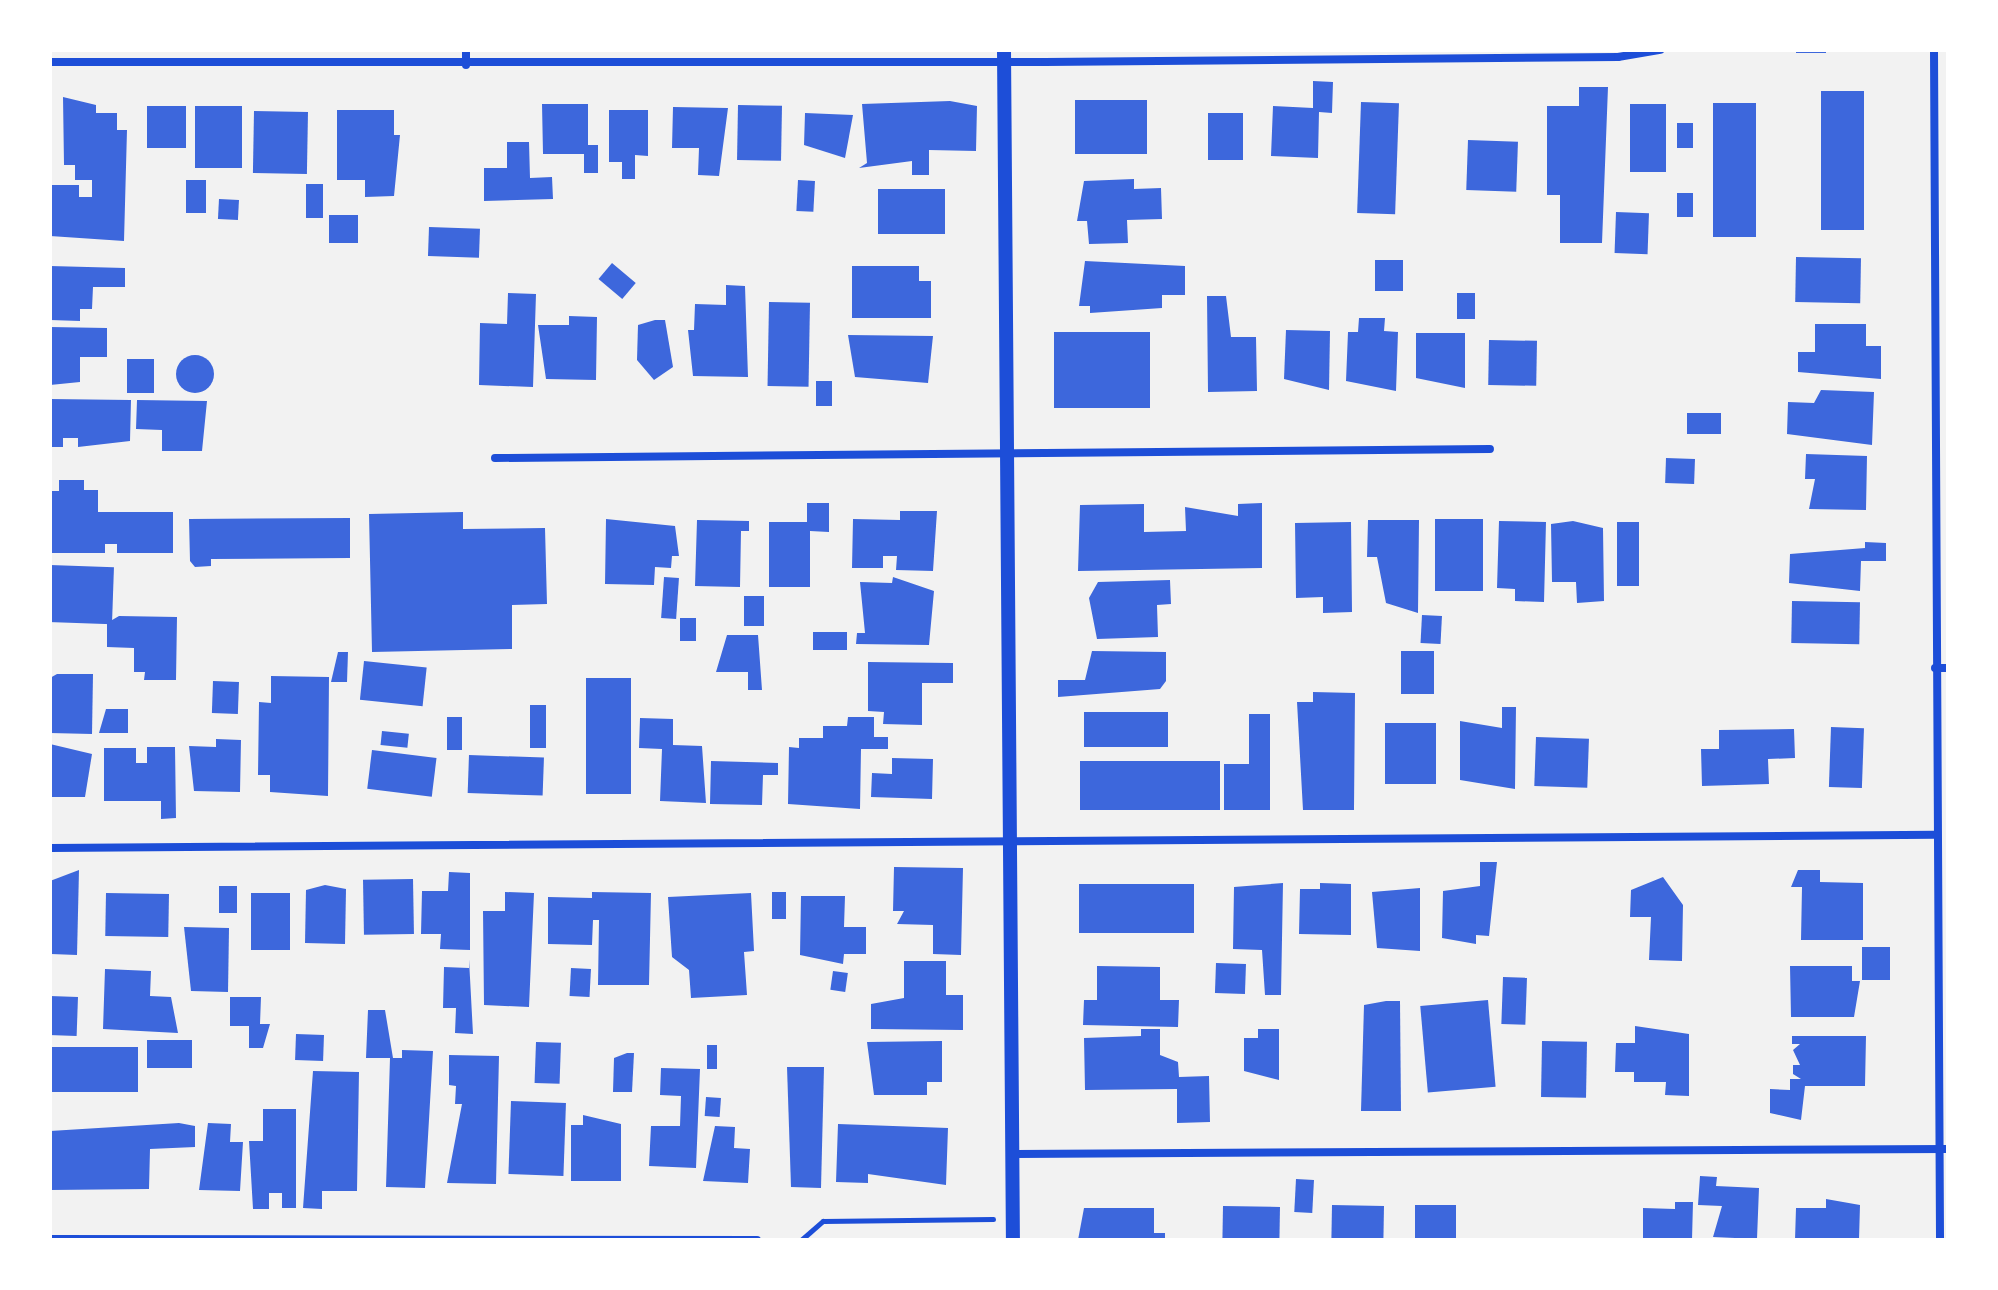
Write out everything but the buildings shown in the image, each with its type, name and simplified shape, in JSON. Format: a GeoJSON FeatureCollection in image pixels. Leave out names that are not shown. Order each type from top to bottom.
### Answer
{"type":"FeatureCollection","features":[{"type":"Feature","properties":{"kind":"street"},"geometry":{"type":"LineString","coordinates":[[466,50],[466,65]]}},
{"type":"Feature","properties":{"kind":"street"},"geometry":{"type":"LineString","coordinates":[[50,62],[466,65],[1004,56],[1618,57],[1660,50]]}},
{"type":"Feature","properties":{"kind":"street"},"geometry":{"type":"LineString","coordinates":[[1934,50],[1935,835],[1944,1149],[1940,1240]]}},
{"type":"Feature","properties":{"kind":"street"},"geometry":{"type":"LineString","coordinates":[[1004,56],[1013,1240]]}},
{"type":"Feature","properties":{"kind":"street"},"geometry":{"type":"LineString","coordinates":[[495,458],[1490,449]]}},
{"type":"Feature","properties":{"kind":"street"},"geometry":{"type":"LineString","coordinates":[[1935,668],[1948,668]]}},
{"type":"Feature","properties":{"kind":"street"},"geometry":{"type":"LineString","coordinates":[[50,848],[1935,835]]}},
{"type":"Feature","properties":{"kind":"street"},"geometry":{"type":"LineString","coordinates":[[1014,1154],[1944,1149]]}},
{"type":"Feature","properties":{"kind":"street"},"geometry":{"type":"LineString","coordinates":[[50,1239],[757,1240]]}},
{"type":"Feature","properties":{"kind":"path"},"geometry":{"type":"LineString","coordinates":[[801,1240],[823,1221],[1014,1219]]}}]}
